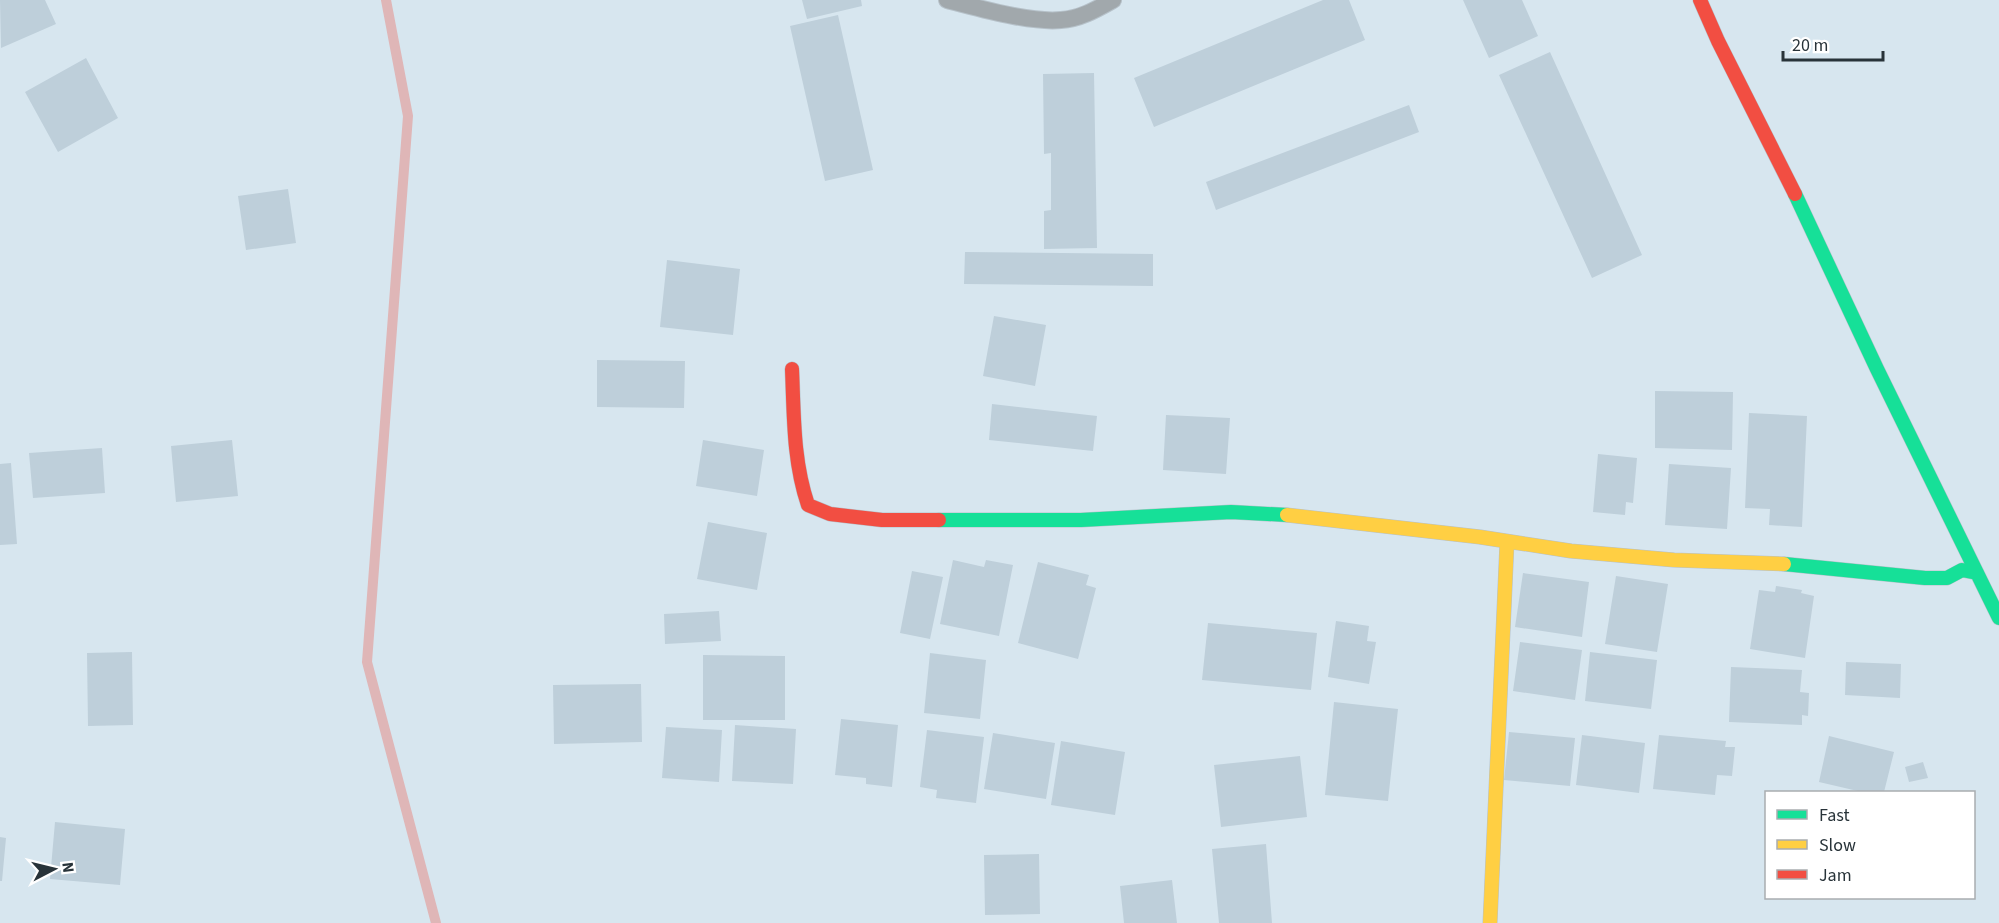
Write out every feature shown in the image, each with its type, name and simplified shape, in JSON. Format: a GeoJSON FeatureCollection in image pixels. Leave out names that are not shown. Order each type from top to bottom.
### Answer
{"type":"FeatureCollection","features":[{"type":"Feature","properties":{"kind":"street"},"geometry":{"type":"LineString","coordinates":[[1700,0],[1723,52],[1816,235],[1877,369],[1999,618]]}},
{"type":"Feature","properties":{"kind":"street"},"geometry":{"type":"LineString","coordinates":[[792,369],[796,460],[801,486],[808,505],[830,514],[882,520],[1057,520],[1232,512],[1340,520],[1571,551],[1662,559],[1776,563],[1925,578],[1947,578],[1962,570],[1977,573]]}},
{"type":"Feature","properties":{"kind":"street"},"geometry":{"type":"LineString","coordinates":[[1490,923],[1507,542]]}},
{"type":"Feature","properties":{"kind":"lane"},"geometry":{"type":"LineString","coordinates":[[947,0],[1031,19],[1062,20],[1090,12],[1113,0]]}},
{"type":"Feature","properties":{"kind":"building"},"geometry":{"type":"Polygon","coordinates":[[[0,0],[45,0],[56,24],[1,48],[0,0]]]}},
{"type":"Feature","properties":{"kind":"building"},"geometry":{"type":"Polygon","coordinates":[[[802,0],[861,0],[862,6],[807,19],[802,0]]]}},
{"type":"Feature","properties":{"kind":"building"},"geometry":{"type":"Polygon","coordinates":[[[1323,0],[1349,0],[1365,40],[1154,127],[1134,78],[1323,0]]]}},
{"type":"Feature","properties":{"kind":"building"},"geometry":{"type":"Polygon","coordinates":[[[1463,0],[1522,0],[1538,36],[1489,58],[1463,0]]]}},
{"type":"Feature","properties":{"kind":"building"},"geometry":{"type":"Polygon","coordinates":[[[838,15],[873,170],[825,181],[790,26],[838,15]]]}},
{"type":"Feature","properties":{"kind":"building"},"geometry":{"type":"Polygon","coordinates":[[[1550,52],[1642,255],[1592,278],[1499,75],[1550,52]]]}},
{"type":"Feature","properties":{"kind":"building"},"geometry":{"type":"Polygon","coordinates":[[[86,58],[118,118],[58,152],[25,92],[86,58]]]}},
{"type":"Feature","properties":{"kind":"building"},"geometry":{"type":"Polygon","coordinates":[[[1094,73],[1097,248],[1044,249],[1044,211],[1051,210],[1051,153],[1044,154],[1043,74],[1094,73]]]}},
{"type":"Feature","properties":{"kind":"building"},"geometry":{"type":"Polygon","coordinates":[[[1409,105],[1419,132],[1216,210],[1206,182],[1409,105]]]}},
{"type":"Feature","properties":{"kind":"building"},"geometry":{"type":"Polygon","coordinates":[[[288,189],[296,243],[246,250],[238,196],[288,189]]]}},
{"type":"Feature","properties":{"kind":"building"},"geometry":{"type":"Polygon","coordinates":[[[965,252],[1153,254],[1153,286],[964,284],[965,252]]]}},
{"type":"Feature","properties":{"kind":"building"},"geometry":{"type":"Polygon","coordinates":[[[667,260],[740,269],[733,335],[660,327],[667,260]]]}},
{"type":"Feature","properties":{"kind":"building"},"geometry":{"type":"Polygon","coordinates":[[[994,316],[1046,325],[1035,386],[983,376],[994,316]]]}},
{"type":"Feature","properties":{"kind":"building"},"geometry":{"type":"Polygon","coordinates":[[[597,360],[685,361],[684,408],[597,407],[597,360]]]}},
{"type":"Feature","properties":{"kind":"building"},"geometry":{"type":"Polygon","coordinates":[[[1655,391],[1733,392],[1732,450],[1655,448],[1655,391]]]}},
{"type":"Feature","properties":{"kind":"building"},"geometry":{"type":"Polygon","coordinates":[[[992,404],[1097,416],[1093,451],[989,440],[992,404]]]}},
{"type":"Feature","properties":{"kind":"building"},"geometry":{"type":"Polygon","coordinates":[[[1749,413],[1807,416],[1802,527],[1769,525],[1770,509],[1745,508],[1749,413]]]}},
{"type":"Feature","properties":{"kind":"building"},"geometry":{"type":"Polygon","coordinates":[[[1166,415],[1230,418],[1226,474],[1163,470],[1166,415]]]}},
{"type":"Feature","properties":{"kind":"building"},"geometry":{"type":"Polygon","coordinates":[[[232,440],[238,496],[176,502],[171,446],[232,440]]]}},
{"type":"Feature","properties":{"kind":"building"},"geometry":{"type":"Polygon","coordinates":[[[703,440],[764,450],[757,496],[696,486],[703,440]]]}},
{"type":"Feature","properties":{"kind":"building"},"geometry":{"type":"Polygon","coordinates":[[[102,448],[105,493],[33,498],[29,453],[102,448]]]}},
{"type":"Feature","properties":{"kind":"building"},"geometry":{"type":"Polygon","coordinates":[[[1598,454],[1637,458],[1633,503],[1626,502],[1625,515],[1593,512],[1598,454]]]}},
{"type":"Feature","properties":{"kind":"building"},"geometry":{"type":"Polygon","coordinates":[[[11,463],[17,544],[0,545],[0,464],[11,463]]]}},
{"type":"Feature","properties":{"kind":"building"},"geometry":{"type":"Polygon","coordinates":[[[1669,464],[1731,468],[1727,529],[1665,525],[1669,464]]]}},
{"type":"Feature","properties":{"kind":"building"},"geometry":{"type":"Polygon","coordinates":[[[708,522],[767,533],[757,590],[697,579],[708,522]]]}},
{"type":"Feature","properties":{"kind":"building"},"geometry":{"type":"Polygon","coordinates":[[[953,560],[984,567],[986,560],[1013,565],[999,636],[940,624],[953,560]]]}},
{"type":"Feature","properties":{"kind":"building"},"geometry":{"type":"Polygon","coordinates":[[[1038,562],[1089,575],[1086,585],[1096,588],[1078,659],[1018,643],[1038,562]]]}},
{"type":"Feature","properties":{"kind":"building"},"geometry":{"type":"Polygon","coordinates":[[[912,571],[943,577],[930,639],[900,633],[912,571]]]}},
{"type":"Feature","properties":{"kind":"building"},"geometry":{"type":"Polygon","coordinates":[[[1523,573],[1589,582],[1582,637],[1515,627],[1523,573]]]}},
{"type":"Feature","properties":{"kind":"building"},"geometry":{"type":"Polygon","coordinates":[[[1616,576],[1668,584],[1657,652],[1605,644],[1616,576]]]}},
{"type":"Feature","properties":{"kind":"building"},"geometry":{"type":"Polygon","coordinates":[[[1776,586],[1802,590],[1801,593],[1814,596],[1805,658],[1750,649],[1759,590],[1775,592],[1776,586]]]}},
{"type":"Feature","properties":{"kind":"building"},"geometry":{"type":"Polygon","coordinates":[[[719,611],[721,641],[665,644],[664,614],[719,611]]]}},
{"type":"Feature","properties":{"kind":"building"},"geometry":{"type":"Polygon","coordinates":[[[1336,621],[1369,626],[1367,641],[1376,642],[1369,684],[1328,677],[1336,621]]]}},
{"type":"Feature","properties":{"kind":"building"},"geometry":{"type":"Polygon","coordinates":[[[1208,623],[1317,633],[1311,690],[1202,680],[1208,623]]]}},
{"type":"Feature","properties":{"kind":"building"},"geometry":{"type":"Polygon","coordinates":[[[1520,642],[1582,650],[1575,700],[1513,691],[1520,642]]]}},
{"type":"Feature","properties":{"kind":"building"},"geometry":{"type":"Polygon","coordinates":[[[132,652],[133,725],[88,726],[87,653],[132,652]]]}},
{"type":"Feature","properties":{"kind":"building"},"geometry":{"type":"Polygon","coordinates":[[[1590,652],[1657,660],[1651,709],[1585,701],[1590,652]]]}},
{"type":"Feature","properties":{"kind":"building"},"geometry":{"type":"Polygon","coordinates":[[[930,653],[986,660],[980,719],[924,713],[930,653]]]}},
{"type":"Feature","properties":{"kind":"building"},"geometry":{"type":"Polygon","coordinates":[[[703,655],[785,656],[785,720],[703,720],[703,655]]]}},
{"type":"Feature","properties":{"kind":"building"},"geometry":{"type":"Polygon","coordinates":[[[1846,662],[1901,664],[1900,698],[1845,695],[1846,662]]]}},
{"type":"Feature","properties":{"kind":"building"},"geometry":{"type":"Polygon","coordinates":[[[1731,667],[1802,670],[1800,692],[1809,693],[1808,716],[1802,715],[1802,725],[1729,722],[1731,667]]]}},
{"type":"Feature","properties":{"kind":"building"},"geometry":{"type":"Polygon","coordinates":[[[641,684],[642,742],[554,744],[553,685],[641,684]]]}},
{"type":"Feature","properties":{"kind":"building"},"geometry":{"type":"Polygon","coordinates":[[[1334,702],[1398,709],[1388,801],[1325,795],[1334,702]]]}},
{"type":"Feature","properties":{"kind":"building"},"geometry":{"type":"Polygon","coordinates":[[[841,719],[898,725],[892,787],[866,784],[866,778],[835,775],[841,719]]]}},
{"type":"Feature","properties":{"kind":"building"},"geometry":{"type":"Polygon","coordinates":[[[735,725],[796,729],[793,784],[732,781],[735,725]]]}},
{"type":"Feature","properties":{"kind":"building"},"geometry":{"type":"Polygon","coordinates":[[[666,727],[722,730],[719,782],[662,778],[666,727]]]}},
{"type":"Feature","properties":{"kind":"building"},"geometry":{"type":"Polygon","coordinates":[[[927,730],[984,737],[976,803],[936,798],[937,790],[920,787],[927,730]]]}},
{"type":"Feature","properties":{"kind":"building"},"geometry":{"type":"Polygon","coordinates":[[[1509,732],[1575,738],[1570,786],[1504,780],[1509,732]]]}},
{"type":"Feature","properties":{"kind":"building"},"geometry":{"type":"Polygon","coordinates":[[[993,733],[1055,743],[1046,799],[984,789],[993,733]]]}},
{"type":"Feature","properties":{"kind":"building"},"geometry":{"type":"Polygon","coordinates":[[[1582,735],[1645,743],[1639,793],[1576,785],[1582,735]]]}},
{"type":"Feature","properties":{"kind":"building"},"geometry":{"type":"Polygon","coordinates":[[[1659,735],[1726,741],[1725,747],[1735,747],[1732,776],[1717,775],[1715,795],[1653,789],[1659,735]]]}},
{"type":"Feature","properties":{"kind":"building"},"geometry":{"type":"Polygon","coordinates":[[[1829,736],[1894,752],[1884,791],[1858,791],[1819,782],[1829,736]]]}},
{"type":"Feature","properties":{"kind":"building"},"geometry":{"type":"Polygon","coordinates":[[[1061,741],[1125,752],[1115,815],[1051,805],[1061,741]]]}},
{"type":"Feature","properties":{"kind":"building"},"geometry":{"type":"Polygon","coordinates":[[[1300,756],[1307,817],[1221,827],[1214,765],[1300,756]]]}},
{"type":"Feature","properties":{"kind":"building"},"geometry":{"type":"Polygon","coordinates":[[[1923,762],[1928,778],[1909,782],[1905,767],[1923,762]]]}},
{"type":"Feature","properties":{"kind":"building"},"geometry":{"type":"Polygon","coordinates":[[[55,822],[125,829],[120,885],[50,879],[55,822]]]}},
{"type":"Feature","properties":{"kind":"building"},"geometry":{"type":"Polygon","coordinates":[[[0,837],[6,838],[2,881],[0,881],[0,837]]]}},
{"type":"Feature","properties":{"kind":"building"},"geometry":{"type":"Polygon","coordinates":[[[1266,844],[1272,923],[1219,923],[1212,849],[1266,844]]]}},
{"type":"Feature","properties":{"kind":"building"},"geometry":{"type":"Polygon","coordinates":[[[1039,854],[1040,914],[985,915],[984,855],[1039,854]]]}},
{"type":"Feature","properties":{"kind":"building"},"geometry":{"type":"Polygon","coordinates":[[[1172,880],[1177,923],[1124,923],[1120,886],[1172,880]]]}},
{"type":"Feature","properties":{"kind":"waterway"},"geometry":{"type":"LineString","coordinates":[[386,0],[408,116],[367,662],[436,923]]}},
{"type":"Feature","properties":{"kind":"traffic: fast"},"geometry":{"type":"LineString","coordinates":[[1795,194],[1877,369],[1999,618]]}},
{"type":"Feature","properties":{"kind":"traffic: fast"},"geometry":{"type":"LineString","coordinates":[[939,520],[1081,520],[1231,512],[1287,515]]}},
{"type":"Feature","properties":{"kind":"traffic: fast"},"geometry":{"type":"LineString","coordinates":[[1784,564],[1925,578],[1947,578],[1962,570],[1977,573]]}},
{"type":"Feature","properties":{"kind":"traffic: slow"},"geometry":{"type":"LineString","coordinates":[[1287,515],[1480,537],[1571,551],[1674,560],[1784,564]]}},
{"type":"Feature","properties":{"kind":"traffic: slow"},"geometry":{"type":"LineString","coordinates":[[1490,923],[1507,542]]}},
{"type":"Feature","properties":{"kind":"traffic: jam"},"geometry":{"type":"LineString","coordinates":[[1700,0],[1718,41],[1795,194]]}},
{"type":"Feature","properties":{"kind":"traffic: jam"},"geometry":{"type":"LineString","coordinates":[[792,369],[797,455],[808,505],[830,514],[882,520],[939,520]]}}]}
